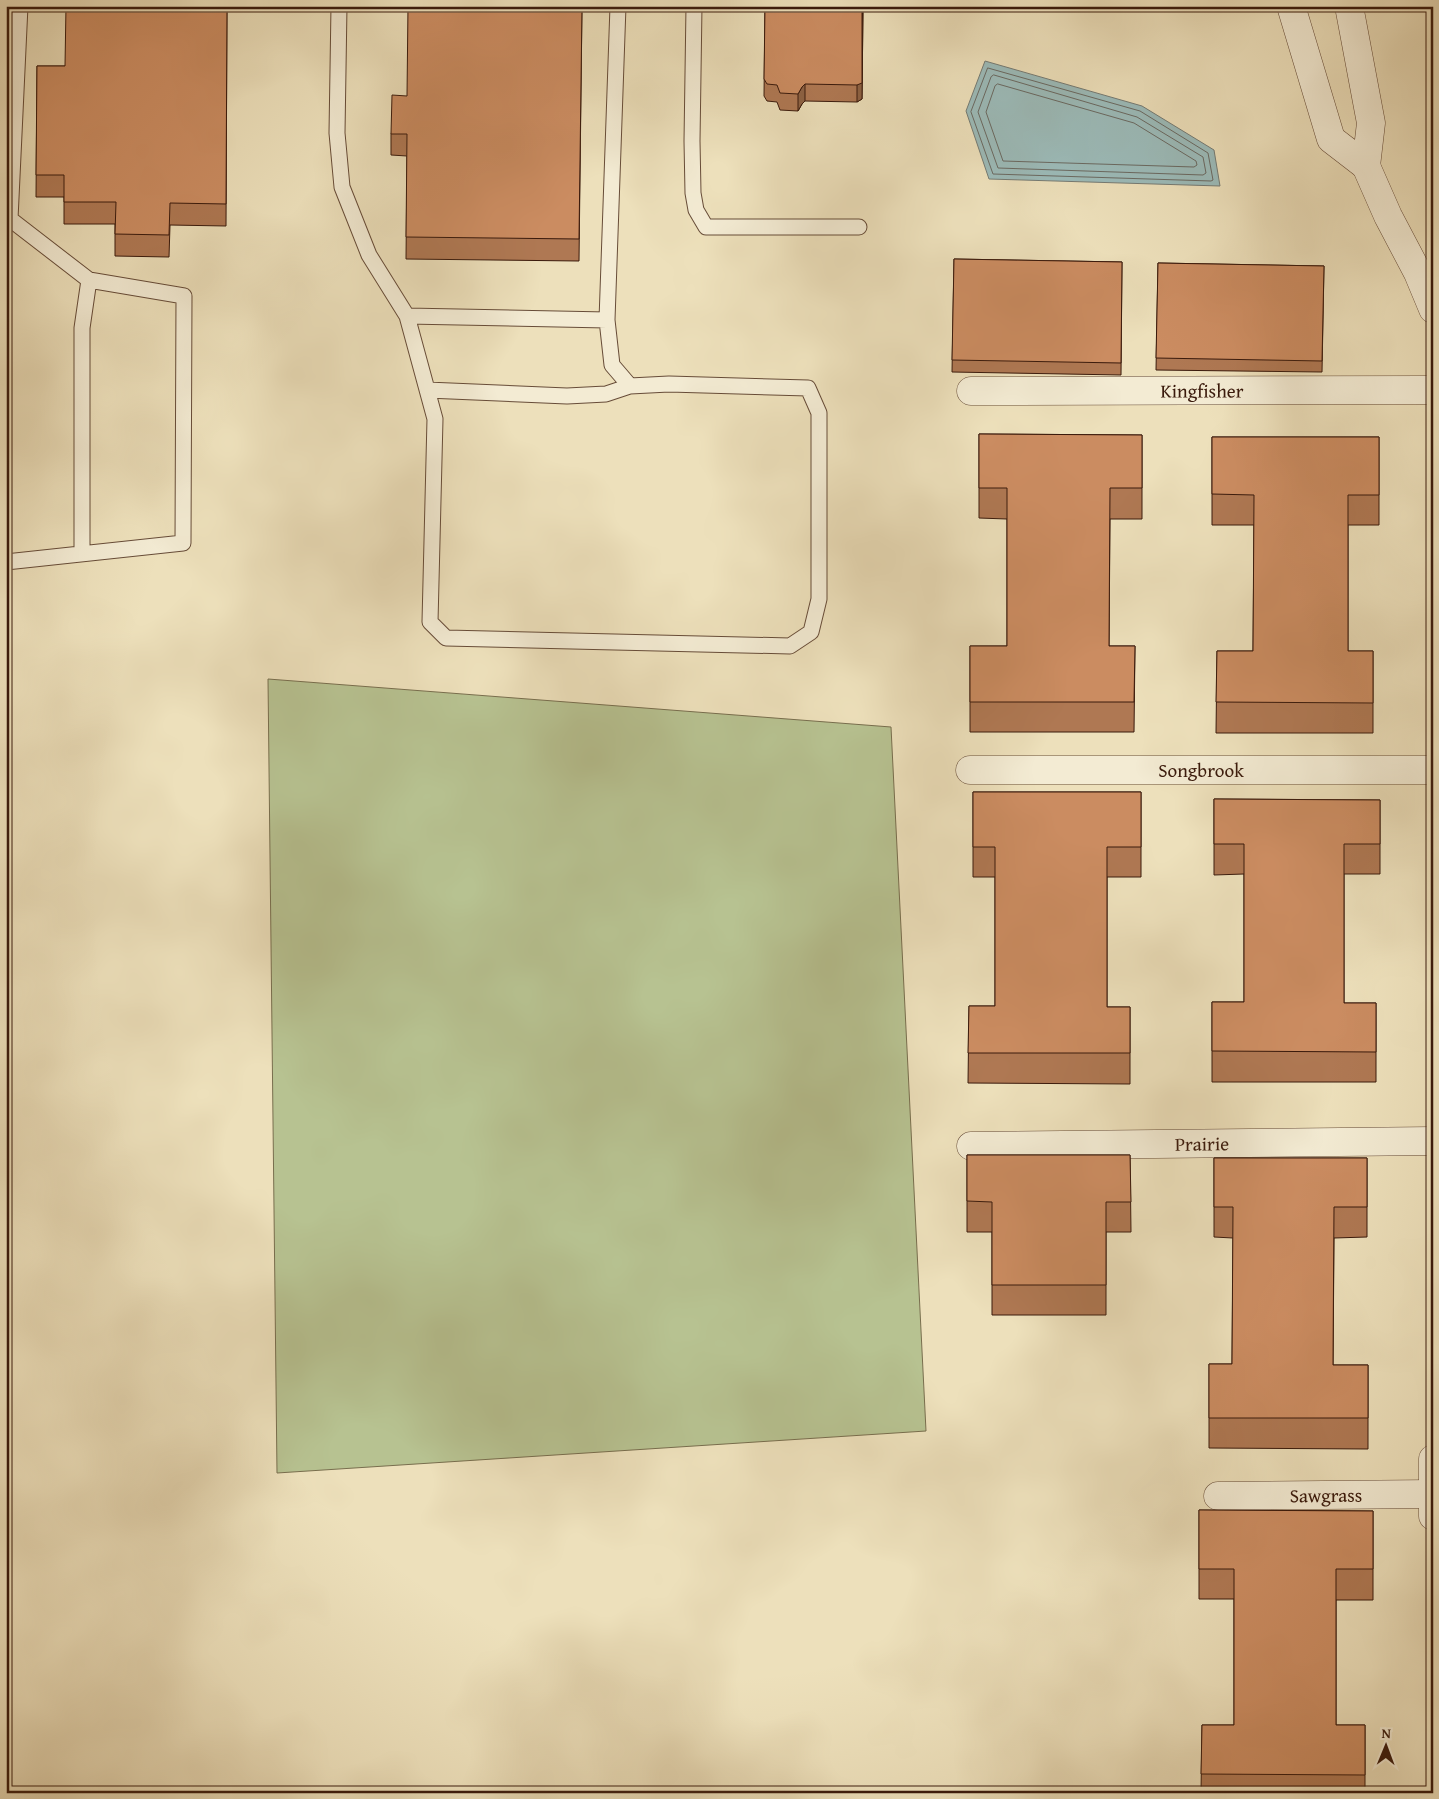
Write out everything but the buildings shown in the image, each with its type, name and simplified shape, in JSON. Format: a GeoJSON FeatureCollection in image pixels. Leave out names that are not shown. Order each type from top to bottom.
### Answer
{"type":"FeatureCollection","features":[{"type":"Feature","properties":{"kind":"street"},"geometry":{"type":"LineString","coordinates":[[1291,6],[1332,139],[1366,166],[1388,216],[1418,273],[1433,309]]}},
{"type":"Feature","properties":{"kind":"street"},"geometry":{"type":"LineString","coordinates":[[1349,6],[1371,123],[1366,166]]}},
{"type":"Feature","properties":{"kind":"street","name":"Kingfisher"},"geometry":{"type":"LineString","coordinates":[[971,391],[1433,390]]}},
{"type":"Feature","properties":{"kind":"street","name":"Songbrook"},"geometry":{"type":"LineString","coordinates":[[970,770],[1433,770]]}},
{"type":"Feature","properties":{"kind":"street","name":"Prairie"},"geometry":{"type":"LineString","coordinates":[[970,1146],[1433,1141]]}},
{"type":"Feature","properties":{"kind":"street"},"geometry":{"type":"LineString","coordinates":[[1432,1501],[1433,1459]]}},
{"type":"Feature","properties":{"kind":"street","name":"Sawgrass"},"geometry":{"type":"LineString","coordinates":[[1218,1496],[1432,1501]]}},
{"type":"Feature","properties":{"kind":"lane"},"geometry":{"type":"LineString","coordinates":[[6,562],[183,543],[184,296],[89,280],[8,221],[20,6]]}},
{"type":"Feature","properties":{"kind":"lane"},"geometry":{"type":"LineString","coordinates":[[338,6],[337,133],[342,187],[369,255],[407,316],[427,390],[435,419],[430,622],[446,638],[790,646],[811,632],[819,599],[819,412],[808,388],[669,384],[630,386],[606,394],[567,396],[427,390]]}},
{"type":"Feature","properties":{"kind":"lane"},"geometry":{"type":"LineString","coordinates":[[618,6],[607,320],[612,365],[630,386]]}},
{"type":"Feature","properties":{"kind":"lane"},"geometry":{"type":"LineString","coordinates":[[694,6],[693,193],[696,210],[706,227],[858,227]]}},
{"type":"Feature","properties":{"kind":"lane"},"geometry":{"type":"LineString","coordinates":[[82,553],[82,328],[89,280]]}},
{"type":"Feature","properties":{"kind":"lane"},"geometry":{"type":"LineString","coordinates":[[407,316],[607,320]]}},
{"type":"Feature","properties":{"kind":"green space"},"geometry":{"type":"Polygon","coordinates":[[[268,679],[891,727],[926,1431],[277,1473],[268,679]]]}},
{"type":"Feature","properties":{"kind":"water"},"geometry":{"type":"Polygon","coordinates":[[[985,61],[1142,106],[1214,150],[1220,186],[989,179],[966,111],[985,61]]]}}]}
